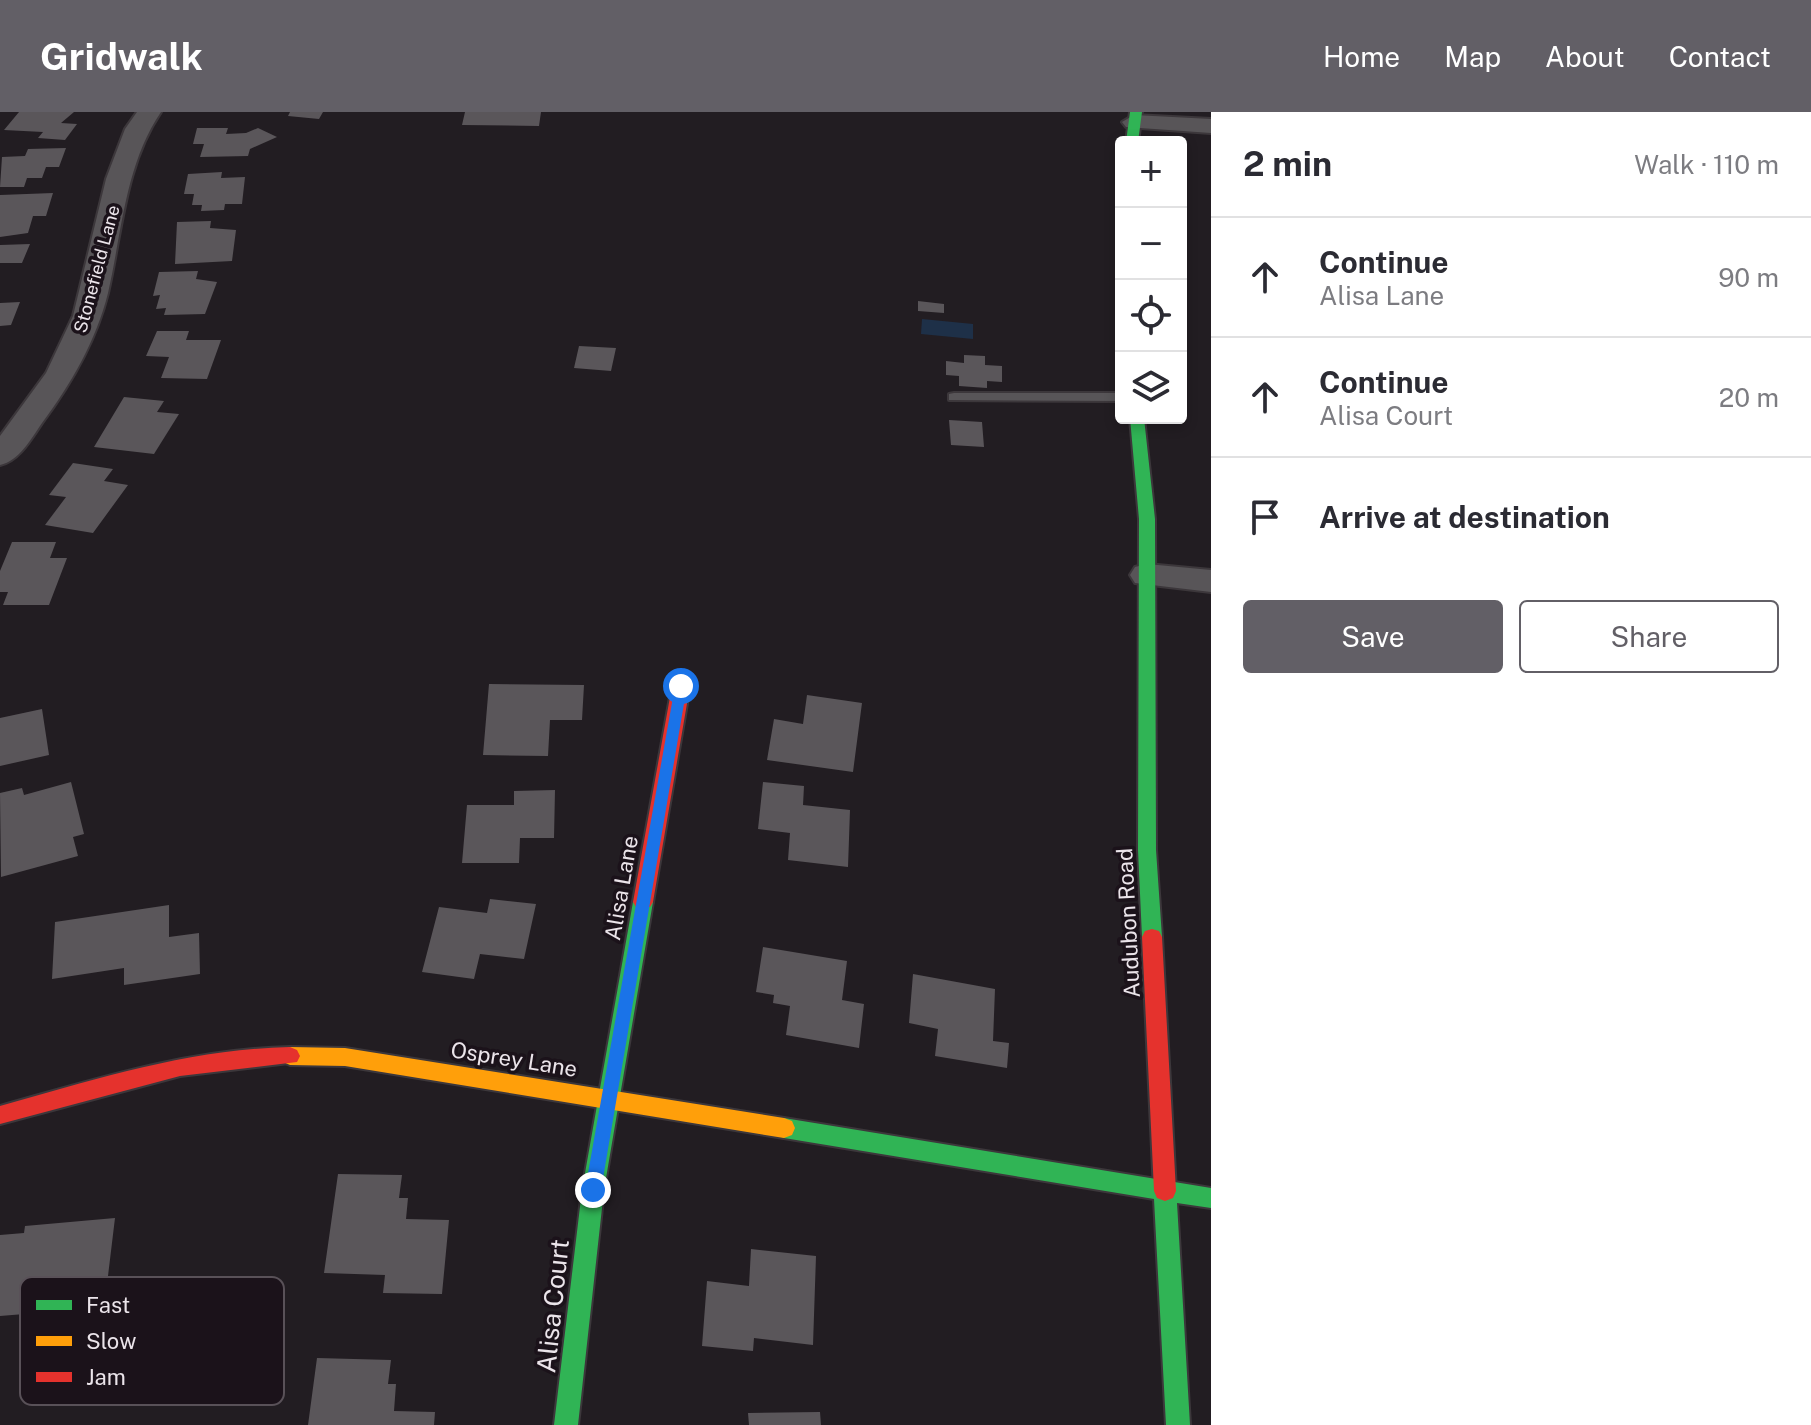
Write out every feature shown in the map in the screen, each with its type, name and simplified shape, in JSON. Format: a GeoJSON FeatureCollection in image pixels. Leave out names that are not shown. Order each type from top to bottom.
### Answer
{"type":"FeatureCollection","features":[{"type":"Feature","properties":{"kind":"street","name":"Stonefield Lane"},"geometry":{"type":"LineString","coordinates":[[0,456],[44,403],[70,358],[88,315],[131,137],[149,112]]}},
{"type":"Feature","properties":{"kind":"street"},"geometry":{"type":"LineString","coordinates":[[1134,125],[1211,126]]}},
{"type":"Feature","properties":{"kind":"street","name":"Audubon Road"},"geometry":{"type":"LineString","coordinates":[[1138,424],[1147,519],[1147,850],[1178,1425]]}},
{"type":"Feature","properties":{"kind":"street"},"geometry":{"type":"LineString","coordinates":[[1147,575],[1211,581]]}},
{"type":"Feature","properties":{"kind":"street","name":"Alisa Lane"},"geometry":{"type":"LineString","coordinates":[[608,1098],[681,686]]}},
{"type":"Feature","properties":{"kind":"street","name":"Osprey Lane"},"geometry":{"type":"LineString","coordinates":[[0,1115],[170,1068],[254,1055],[345,1057],[1211,1198]]}},
{"type":"Feature","properties":{"kind":"street","name":"Alisa Court"},"geometry":{"type":"LineString","coordinates":[[566,1425],[593,1190],[608,1098]]}},
{"type":"Feature","properties":{"kind":"lane"},"geometry":{"type":"LineString","coordinates":[[954,397],[1115,397]]}},
{"type":"Feature","properties":{"kind":"water"},"geometry":{"type":"Polygon","coordinates":[[[922,319],[973,324],[973,339],[921,334],[922,319]]]}},
{"type":"Feature","properties":{"kind":"building"},"geometry":{"type":"Polygon","coordinates":[[[19,112],[74,112],[61,123],[77,124],[65,140],[38,138],[43,132],[4,130],[19,112]]]}},
{"type":"Feature","properties":{"kind":"building"},"geometry":{"type":"Polygon","coordinates":[[[290,112],[323,112],[319,119],[288,116],[290,112]]]}},
{"type":"Feature","properties":{"kind":"building"},"geometry":{"type":"Polygon","coordinates":[[[465,112],[541,112],[539,126],[462,125],[465,112]]]}},
{"type":"Feature","properties":{"kind":"building"},"geometry":{"type":"Polygon","coordinates":[[[197,128],[228,128],[226,134],[246,133],[258,128],[277,137],[250,149],[248,156],[200,157],[204,144],[193,144],[197,128]]]}},
{"type":"Feature","properties":{"kind":"building"},"geometry":{"type":"Polygon","coordinates":[[[66,148],[59,167],[46,167],[42,178],[27,178],[24,187],[0,187],[2,157],[25,156],[28,149],[66,148]]]}},
{"type":"Feature","properties":{"kind":"building"},"geometry":{"type":"Polygon","coordinates":[[[222,172],[221,178],[245,177],[242,204],[225,204],[224,210],[201,211],[202,205],[192,205],[194,194],[184,194],[188,174],[222,172]]]}},
{"type":"Feature","properties":{"kind":"building"},"geometry":{"type":"Polygon","coordinates":[[[53,193],[46,216],[33,216],[28,233],[0,237],[0,195],[53,193]]]}},
{"type":"Feature","properties":{"kind":"building"},"geometry":{"type":"Polygon","coordinates":[[[211,221],[210,228],[236,230],[232,261],[175,264],[177,222],[211,221]]]}},
{"type":"Feature","properties":{"kind":"building"},"geometry":{"type":"Polygon","coordinates":[[[30,244],[22,263],[0,263],[0,245],[30,244]]]}},
{"type":"Feature","properties":{"kind":"building"},"geometry":{"type":"Polygon","coordinates":[[[198,271],[196,279],[217,282],[205,314],[164,315],[166,308],[156,309],[160,295],[153,296],[159,272],[198,271]]]}},
{"type":"Feature","properties":{"kind":"building"},"geometry":{"type":"Polygon","coordinates":[[[918,301],[944,304],[944,313],[918,311],[918,301]]]}},
{"type":"Feature","properties":{"kind":"building"},"geometry":{"type":"Polygon","coordinates":[[[20,302],[11,325],[0,326],[0,303],[20,302]]]}},
{"type":"Feature","properties":{"kind":"building"},"geometry":{"type":"Polygon","coordinates":[[[157,331],[189,331],[186,340],[221,340],[207,379],[161,378],[169,357],[146,356],[157,331]]]}},
{"type":"Feature","properties":{"kind":"building"},"geometry":{"type":"Polygon","coordinates":[[[579,346],[616,348],[611,371],[574,368],[579,346]]]}},
{"type":"Feature","properties":{"kind":"building"},"geometry":{"type":"Polygon","coordinates":[[[964,355],[985,356],[985,365],[1002,366],[1002,382],[987,381],[987,388],[959,386],[959,376],[946,375],[946,361],[964,363],[964,355]]]}},
{"type":"Feature","properties":{"kind":"building"},"geometry":{"type":"Polygon","coordinates":[[[124,397],[164,401],[157,412],[179,414],[154,454],[94,447],[124,397]]]}},
{"type":"Feature","properties":{"kind":"building"},"geometry":{"type":"Polygon","coordinates":[[[949,420],[982,422],[984,447],[951,445],[949,420]]]}},
{"type":"Feature","properties":{"kind":"building"},"geometry":{"type":"Polygon","coordinates":[[[73,463],[113,469],[104,481],[128,485],[93,533],[45,525],[66,497],[49,495],[73,463]]]}},
{"type":"Feature","properties":{"kind":"building"},"geometry":{"type":"Polygon","coordinates":[[[12,542],[56,542],[50,558],[67,558],[49,605],[3,605],[8,592],[0,592],[0,571],[12,542]]]}},
{"type":"Feature","properties":{"kind":"building"},"geometry":{"type":"Polygon","coordinates":[[[489,684],[584,685],[582,720],[550,720],[548,756],[483,755],[489,684]]]}},
{"type":"Feature","properties":{"kind":"building"},"geometry":{"type":"Polygon","coordinates":[[[807,695],[862,703],[853,772],[767,760],[774,719],[803,724],[807,695]]]}},
{"type":"Feature","properties":{"kind":"building"},"geometry":{"type":"Polygon","coordinates":[[[42,709],[49,755],[0,766],[0,718],[42,709]]]}},
{"type":"Feature","properties":{"kind":"building"},"geometry":{"type":"Polygon","coordinates":[[[71,782],[84,834],[73,837],[78,856],[1,877],[0,793],[22,788],[24,795],[71,782]]]}},
{"type":"Feature","properties":{"kind":"building"},"geometry":{"type":"Polygon","coordinates":[[[763,782],[804,786],[803,805],[850,810],[848,867],[788,860],[790,833],[758,829],[763,782]]]}},
{"type":"Feature","properties":{"kind":"building"},"geometry":{"type":"Polygon","coordinates":[[[555,790],[554,838],[520,838],[519,863],[462,863],[467,805],[514,805],[514,791],[555,790]]]}},
{"type":"Feature","properties":{"kind":"building"},"geometry":{"type":"Polygon","coordinates":[[[490,899],[536,904],[524,959],[480,954],[474,979],[422,972],[439,907],[487,913],[490,899]]]}},
{"type":"Feature","properties":{"kind":"building"},"geometry":{"type":"Polygon","coordinates":[[[169,905],[169,937],[199,933],[200,974],[124,985],[124,968],[52,979],[55,922],[169,905]]]}},
{"type":"Feature","properties":{"kind":"building"},"geometry":{"type":"Polygon","coordinates":[[[763,947],[847,961],[842,1000],[864,1004],[859,1048],[786,1035],[790,1006],[773,1003],[774,995],[756,992],[763,947]]]}},
{"type":"Feature","properties":{"kind":"building"},"geometry":{"type":"Polygon","coordinates":[[[913,974],[995,989],[993,1041],[1009,1043],[1007,1068],[935,1056],[938,1029],[909,1023],[913,974]]]}},
{"type":"Feature","properties":{"kind":"building"},"geometry":{"type":"Polygon","coordinates":[[[338,1174],[402,1175],[399,1198],[408,1198],[406,1219],[449,1220],[442,1294],[383,1293],[385,1275],[324,1273],[338,1174]]]}},
{"type":"Feature","properties":{"kind":"building"},"geometry":{"type":"Polygon","coordinates":[[[115,1218],[108,1276],[20,1277],[20,1314],[0,1316],[0,1235],[24,1233],[25,1226],[115,1218]]]}},
{"type":"Feature","properties":{"kind":"building"},"geometry":{"type":"Polygon","coordinates":[[[751,1249],[816,1256],[813,1345],[754,1338],[753,1351],[702,1346],[707,1281],[749,1286],[751,1249]]]}},
{"type":"Feature","properties":{"kind":"building"},"geometry":{"type":"Polygon","coordinates":[[[317,1358],[391,1360],[388,1384],[396,1384],[394,1411],[435,1412],[434,1425],[308,1425],[317,1358]]]}},
{"type":"Feature","properties":{"kind":"building"},"geometry":{"type":"Polygon","coordinates":[[[820,1412],[821,1425],[749,1425],[748,1413],[820,1412]]]}},
{"type":"Feature","properties":{"kind":"traffic: fast"},"geometry":{"type":"LineString","coordinates":[[1133,136],[1136,112]]}},
{"type":"Feature","properties":{"kind":"traffic: fast"},"geometry":{"type":"LineString","coordinates":[[1138,424],[1147,519],[1147,850],[1152,937]]}},
{"type":"Feature","properties":{"kind":"traffic: fast"},"geometry":{"type":"LineString","coordinates":[[566,1425],[593,1190],[643,902]]}},
{"type":"Feature","properties":{"kind":"traffic: fast"},"geometry":{"type":"LineString","coordinates":[[784,1128],[1211,1198]]}},
{"type":"Feature","properties":{"kind":"traffic: fast"},"geometry":{"type":"LineString","coordinates":[[1165,1191],[1178,1425]]}},
{"type":"Feature","properties":{"kind":"traffic: slow"},"geometry":{"type":"LineString","coordinates":[[290,1056],[345,1057],[784,1128]]}},
{"type":"Feature","properties":{"kind":"traffic: jam"},"geometry":{"type":"LineString","coordinates":[[643,902],[681,686]]}},
{"type":"Feature","properties":{"kind":"traffic: jam"},"geometry":{"type":"LineString","coordinates":[[1152,937],[1165,1191]]}},
{"type":"Feature","properties":{"kind":"traffic: jam"},"geometry":{"type":"LineString","coordinates":[[0,1115],[180,1067],[253,1057],[290,1056]]}},
{"type":"Feature","properties":{"kind":"route"},"geometry":{"type":"LineString","coordinates":[[593,1190],[681,686]]}}]}
